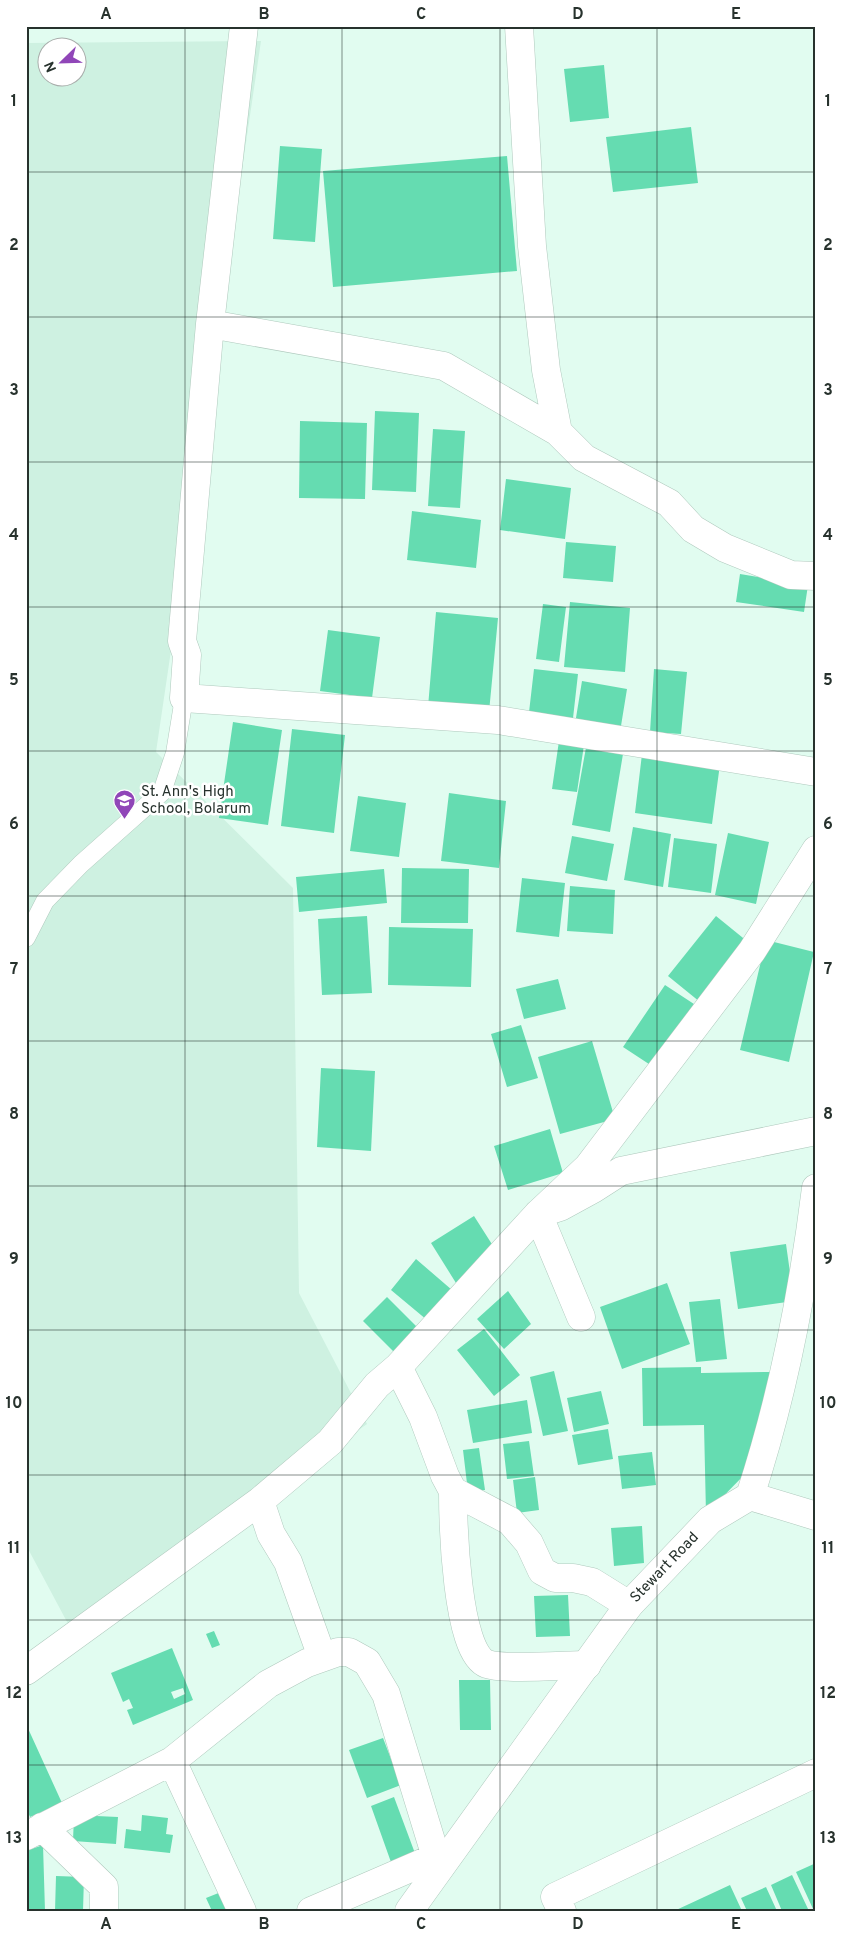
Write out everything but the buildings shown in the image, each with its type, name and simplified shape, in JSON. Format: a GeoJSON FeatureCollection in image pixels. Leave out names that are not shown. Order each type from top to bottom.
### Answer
{"type":"FeatureCollection","features":[{"type":"Feature","properties":{"kind":"street"},"geometry":{"type":"LineString","coordinates":[[244,26],[210,324],[182,641],[188,655],[184,698],[498,720],[816,772]]}},
{"type":"Feature","properties":{"kind":"street"},"geometry":{"type":"LineString","coordinates":[[518,26],[532,246],[546,370],[558,432]]}},
{"type":"Feature","properties":{"kind":"street"},"geometry":{"type":"LineString","coordinates":[[210,324],[444,366],[558,432],[584,458],[669,503],[693,529],[725,548],[791,575],[816,576]]}},
{"type":"Feature","properties":{"kind":"street"},"geometry":{"type":"LineString","coordinates":[[26,1672],[260,1501],[330,1442],[377,1385],[398,1367],[538,1214],[588,1167],[752,951],[816,850]]}},
{"type":"Feature","properties":{"kind":"street"},"geometry":{"type":"LineString","coordinates":[[538,1214],[560,1207],[621,1171],[816,1131]]}},
{"type":"Feature","properties":{"kind":"street"},"geometry":{"type":"LineString","coordinates":[[816,1188],[813,1240],[784,1377],[766,1448],[750,1496],[816,1516]]}},
{"type":"Feature","properties":{"kind":"street"},"geometry":{"type":"LineString","coordinates":[[538,1214],[581,1317]]}},
{"type":"Feature","properties":{"kind":"street"},"geometry":{"type":"LineString","coordinates":[[398,1367],[423,1417],[445,1476],[453,1491],[453,1547],[469,1641],[479,1659],[487,1664],[508,1666],[587,1665]]}},
{"type":"Feature","properties":{"kind":"street"},"geometry":{"type":"LineString","coordinates":[[453,1491],[510,1521],[529,1543],[542,1571],[555,1578],[572,1578],[592,1582],[629,1605]]}},
{"type":"Feature","properties":{"kind":"street","name":"Stewart Road"},"geometry":{"type":"LineString","coordinates":[[409,1911],[629,1605],[710,1520],[750,1496]]}},
{"type":"Feature","properties":{"kind":"street"},"geometry":{"type":"LineString","coordinates":[[260,1501],[271,1534],[291,1570],[322,1657]]}},
{"type":"Feature","properties":{"kind":"street"},"geometry":{"type":"LineString","coordinates":[[104,1911],[104,1887],[34,1831],[172,1761],[268,1684],[308,1662],[338,1652],[357,1654],[367,1662],[378,1677],[386,1694],[436,1857],[311,1911]]}},
{"type":"Feature","properties":{"kind":"street"},"geometry":{"type":"LineString","coordinates":[[172,1761],[242,1911]]}},
{"type":"Feature","properties":{"kind":"street"},"geometry":{"type":"LineString","coordinates":[[562,1911],[555,1897],[816,1773]]}},
{"type":"Feature","properties":{"kind":"lane"},"geometry":{"type":"LineString","coordinates":[[26,938],[45,901],[81,864],[162,792],[175,753],[184,698]]}},
{"type":"Feature","properties":{"kind":"shaded area","name":"St. Ann's High School, Bolarum"},"geometry":{"type":"Polygon","coordinates":[[[261,41],[156,752],[293,888],[299,1293],[367,1424],[74,1635],[26,1545],[26,43],[38,43],[38,88],[88,88],[88,42],[261,41]]]}},
{"type":"Feature","properties":{"kind":"place","name":"St. Ann's High School, Bolarum"},"geometry":{"type":"Point","coordinates":[125,820]}}]}
